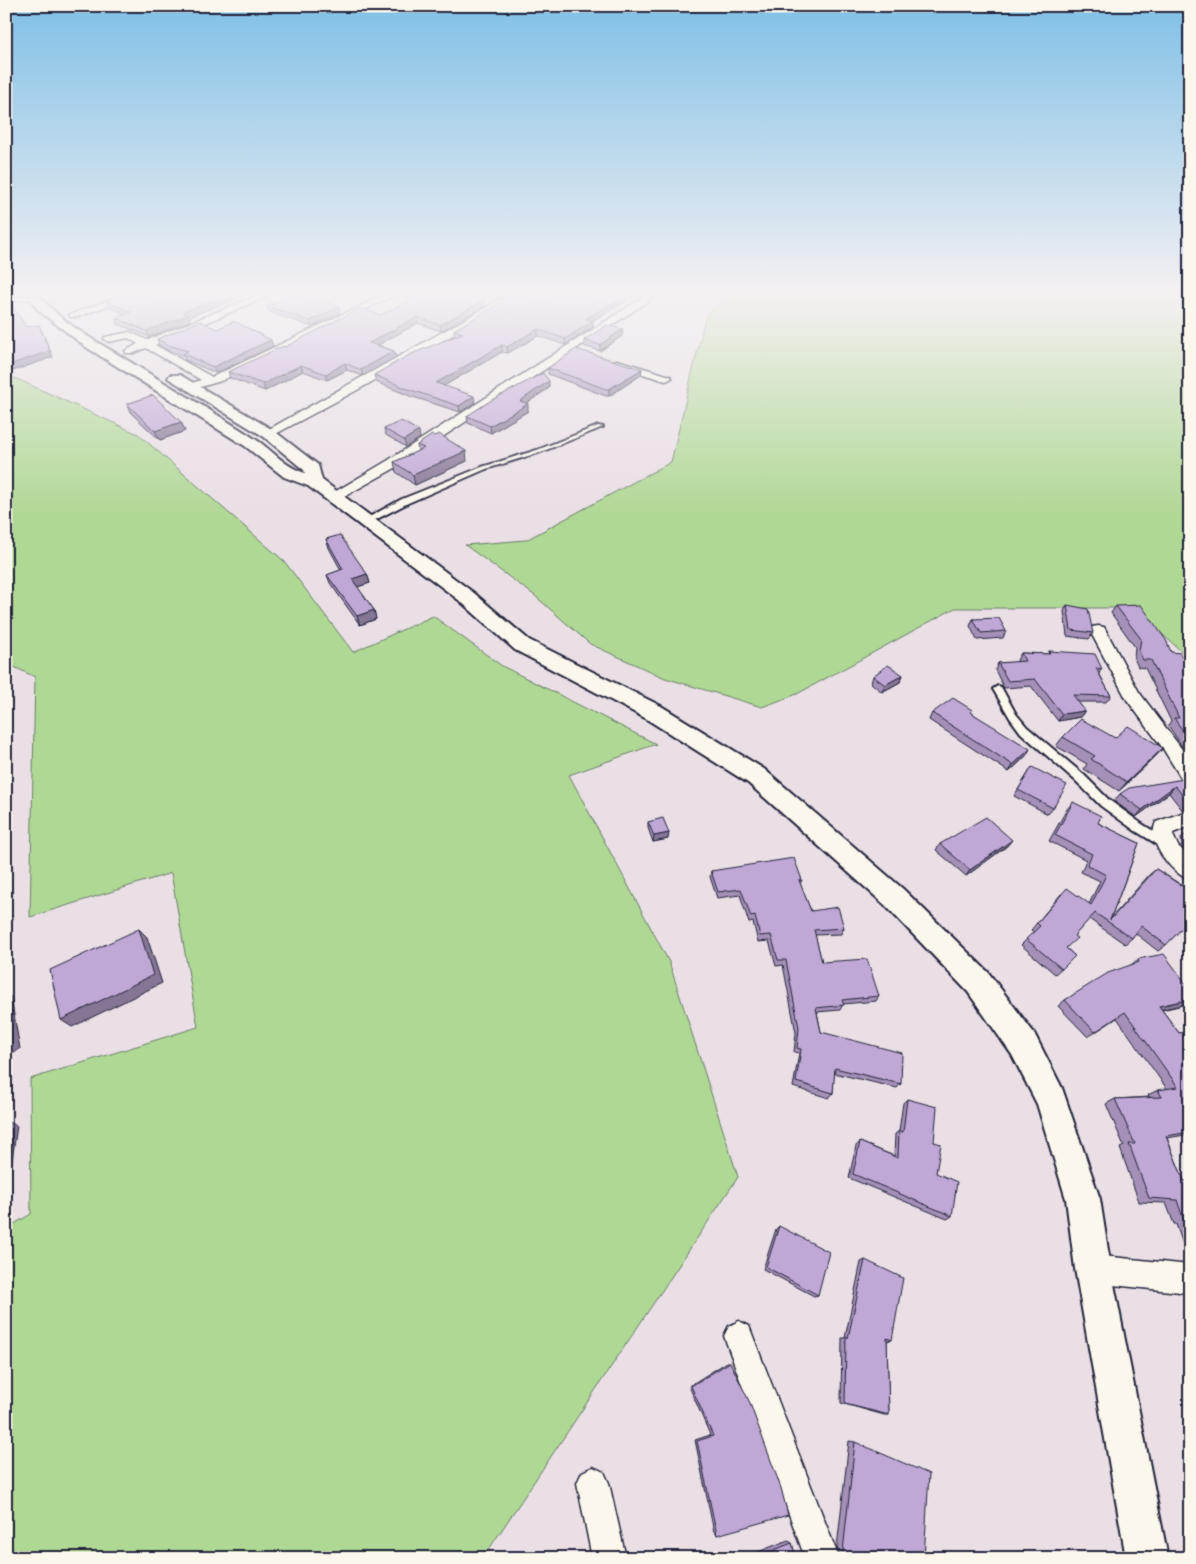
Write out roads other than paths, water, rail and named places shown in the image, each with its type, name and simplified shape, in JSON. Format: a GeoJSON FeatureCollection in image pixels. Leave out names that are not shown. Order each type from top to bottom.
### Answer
{"type":"FeatureCollection","features":[{"type":"Feature","properties":{"kind":"street"},"geometry":{"type":"LineString","coordinates":[[131,369],[250,443],[290,474],[323,490],[467,597],[522,645],[653,712],[756,776],[894,897],[978,982],[1023,1044],[1051,1099],[1083,1199],[1093,1269],[1147,1558]]}},
{"type":"Feature","properties":{"kind":"street"},"geometry":{"type":"LineString","coordinates":[[190,369],[211,381]]}},
{"type":"Feature","properties":{"kind":"street"},"geometry":{"type":"LineString","coordinates":[[190,387],[211,381],[236,369]]}},
{"type":"Feature","properties":{"kind":"street"},"geometry":{"type":"LineString","coordinates":[[268,433],[386,369]]}},
{"type":"Feature","properties":{"kind":"street"},"geometry":{"type":"LineString","coordinates":[[323,490],[392,464],[545,369]]}},
{"type":"Feature","properties":{"kind":"street"},"geometry":{"type":"LineString","coordinates":[[637,369],[666,378]]}},
{"type":"Feature","properties":{"kind":"street"},"geometry":{"type":"LineString","coordinates":[[164,371],[268,433],[312,468],[323,490]]}},
{"type":"Feature","properties":{"kind":"street"},"geometry":{"type":"LineString","coordinates":[[1098,631],[1133,696],[1168,742],[1190,776]]}},
{"type":"Feature","properties":{"kind":"street"},"geometry":{"type":"LineString","coordinates":[[1190,818],[1164,828],[1162,836],[1164,843],[1190,871]]}},
{"type":"Feature","properties":{"kind":"street"},"geometry":{"type":"LineString","coordinates":[[1093,1269],[1190,1279]]}},
{"type":"Feature","properties":{"kind":"street"},"geometry":{"type":"LineString","coordinates":[[739,1336],[822,1558]]}},
{"type":"Feature","properties":{"kind":"street"},"geometry":{"type":"LineString","coordinates":[[593,1483],[609,1558]]}},
{"type":"Feature","properties":{"kind":"lane"},"geometry":{"type":"LineString","coordinates":[[366,521],[405,501],[484,468],[539,451],[600,427]]}},
{"type":"Feature","properties":{"kind":"lane"},"geometry":{"type":"LineString","coordinates":[[998,688],[1013,716],[1036,740],[1080,778],[1105,803],[1164,843]]}}]}
